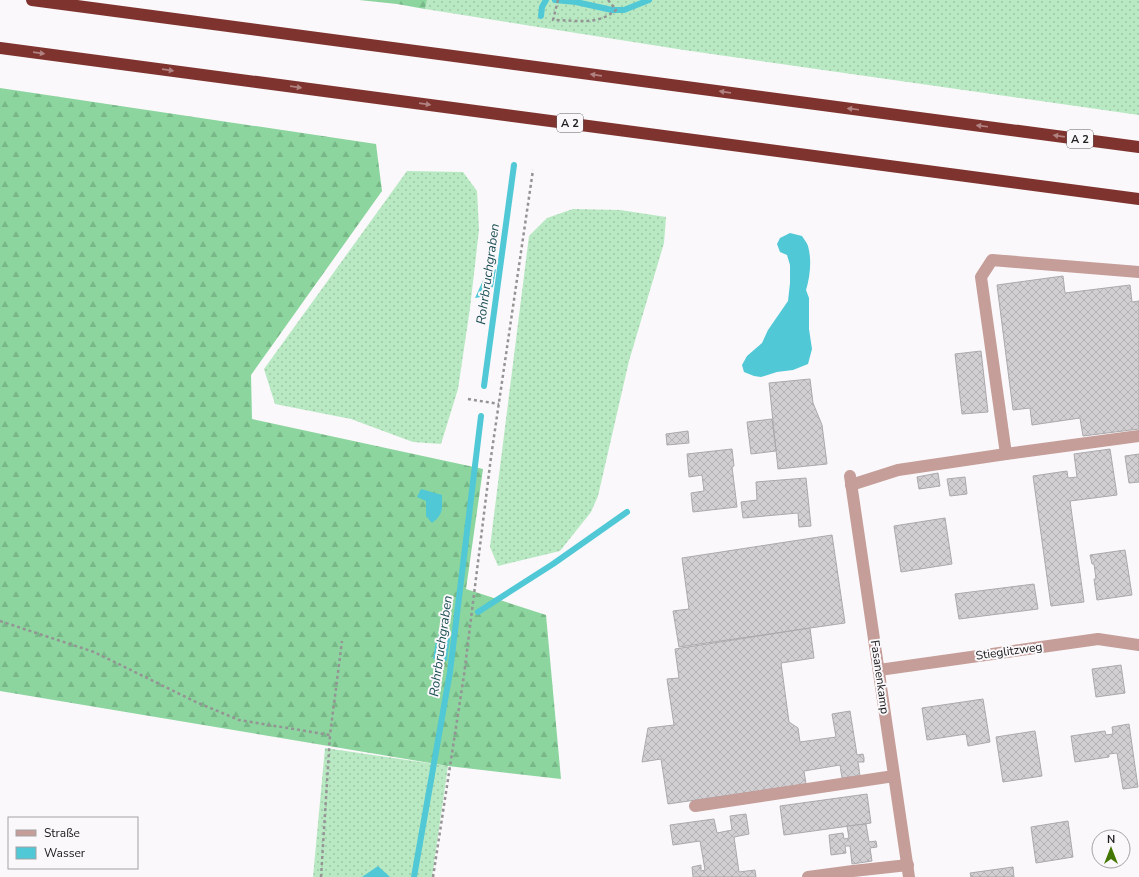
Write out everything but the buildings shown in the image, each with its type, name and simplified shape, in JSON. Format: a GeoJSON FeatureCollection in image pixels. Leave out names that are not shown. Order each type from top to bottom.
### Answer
{"type":"FeatureCollection","features":[{"type":"Feature","properties":{"kind":"highway","name":"A 2"},"geometry":{"type":"LineString","coordinates":[[32,0],[1139,147]]}},
{"type":"Feature","properties":{"kind":"highway","name":"A 2"},"geometry":{"type":"LineString","coordinates":[[0,48],[1139,199]]}},
{"type":"Feature","properties":{"kind":"street"},"geometry":{"type":"LineString","coordinates":[[1139,272],[992,260],[981,277],[1006,454],[1139,436]]}},
{"type":"Feature","properties":{"kind":"street","name":"Fasanenkamp"},"geometry":{"type":"LineString","coordinates":[[908,871],[851,481],[898,470],[1006,454]]}},
{"type":"Feature","properties":{"kind":"street","name":"Stieglitzweg"},"geometry":{"type":"LineString","coordinates":[[879,670],[1098,639],[1139,645]]}},
{"type":"Feature","properties":{"kind":"street"},"geometry":{"type":"LineString","coordinates":[[695,806],[894,776]]}},
{"type":"Feature","properties":{"kind":"street"},"geometry":{"type":"LineString","coordinates":[[808,877],[853,870],[908,871]]}},
{"type":"Feature","properties":{"kind":"path"},"geometry":{"type":"LineString","coordinates":[[558,0],[554,20],[594,21],[607,17],[616,10],[608,0]]}},
{"type":"Feature","properties":{"kind":"path"},"geometry":{"type":"LineString","coordinates":[[433,877],[464,675],[499,404],[533,170]]}},
{"type":"Feature","properties":{"kind":"path"},"geometry":{"type":"LineString","coordinates":[[468,399],[499,404]]}},
{"type":"Feature","properties":{"kind":"path"},"geometry":{"type":"LineString","coordinates":[[0,621],[94,652],[196,702],[239,720],[330,735]]}},
{"type":"Feature","properties":{"kind":"path"},"geometry":{"type":"LineString","coordinates":[[320,877],[330,735],[342,641]]}},
{"type":"Feature","properties":{"kind":"green space"},"geometry":{"type":"Polygon","coordinates":[[[359,0],[427,0],[425,9],[359,0]]]}},
{"type":"Feature","properties":{"kind":"green space"},"geometry":{"type":"Polygon","coordinates":[[[427,0],[1139,0],[1139,115],[684,50],[425,9],[427,0]]]}},
{"type":"Feature","properties":{"kind":"green space"},"geometry":{"type":"Polygon","coordinates":[[[0,88],[376,144],[382,191],[251,375],[252,419],[483,469],[466,589],[546,615],[561,779],[448,766],[0,691],[0,88]]]}},
{"type":"Feature","properties":{"kind":"green space"},"geometry":{"type":"Polygon","coordinates":[[[407,171],[463,172],[477,191],[479,230],[470,308],[458,389],[441,444],[413,442],[351,419],[275,404],[264,369],[407,171]]]}},
{"type":"Feature","properties":{"kind":"green space"},"geometry":{"type":"Polygon","coordinates":[[[573,209],[620,210],[666,217],[664,243],[629,361],[598,496],[591,512],[560,551],[498,566],[490,547],[529,236],[547,218],[573,209]]]}},
{"type":"Feature","properties":{"kind":"green space"},"geometry":{"type":"Polygon","coordinates":[[[325,748],[448,766],[432,877],[313,877],[325,748]]]}},
{"type":"Feature","properties":{"kind":"water"},"geometry":{"type":"Polygon","coordinates":[[[790,233],[802,236],[808,245],[810,268],[806,290],[809,298],[809,329],[812,349],[808,364],[793,370],[777,372],[761,377],[754,376],[744,372],[742,365],[747,356],[762,343],[768,330],[788,301],[790,265],[787,255],[780,252],[777,244],[780,238],[790,233]]]}},
{"type":"Feature","properties":{"kind":"water"},"geometry":{"type":"Polygon","coordinates":[[[496,269],[493,287],[487,290],[481,297],[475,298],[484,278],[496,269]]]}},
{"type":"Feature","properties":{"kind":"water"},"geometry":{"type":"Polygon","coordinates":[[[421,489],[442,495],[442,507],[439,517],[432,523],[426,516],[426,501],[417,497],[421,489]]]}},
{"type":"Feature","properties":{"kind":"water"},"geometry":{"type":"Polygon","coordinates":[[[442,627],[451,631],[447,661],[433,659],[436,641],[442,627]]]}},
{"type":"Feature","properties":{"kind":"water"},"geometry":{"type":"Polygon","coordinates":[[[378,866],[390,877],[362,877],[378,866]]]}},
{"type":"Feature","properties":{"kind":"waterway","name":"Rohrbruchgraben"},"geometry":{"type":"LineString","coordinates":[[541,16],[542,7],[546,0]]}},
{"type":"Feature","properties":{"kind":"waterway","name":"Rohrbruchgraben"},"geometry":{"type":"LineString","coordinates":[[555,0],[576,2],[612,10],[624,10],[649,0]]}},
{"type":"Feature","properties":{"kind":"waterway","name":"Rohrbruchgraben"},"geometry":{"type":"LineString","coordinates":[[484,386],[514,165]]}},
{"type":"Feature","properties":{"kind":"waterway","name":"Rohrbruchgraben"},"geometry":{"type":"LineString","coordinates":[[414,877],[450,672],[481,416]]}},
{"type":"Feature","properties":{"kind":"waterway"},"geometry":{"type":"LineString","coordinates":[[478,612],[553,564],[627,512]]}}]}
